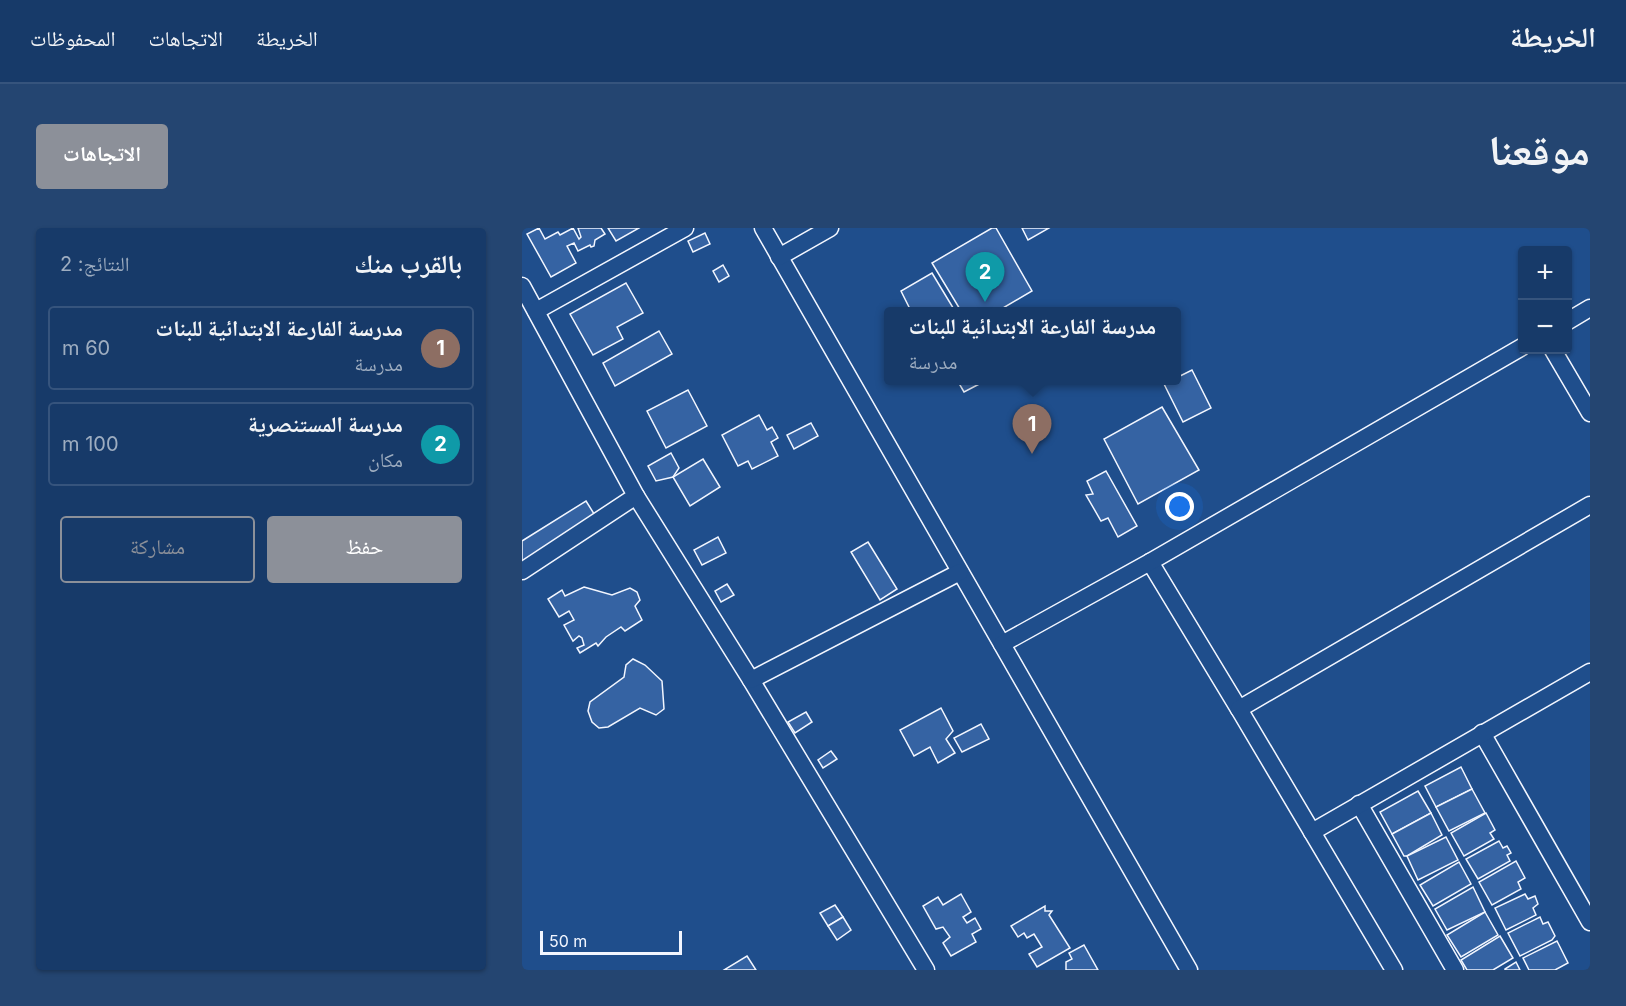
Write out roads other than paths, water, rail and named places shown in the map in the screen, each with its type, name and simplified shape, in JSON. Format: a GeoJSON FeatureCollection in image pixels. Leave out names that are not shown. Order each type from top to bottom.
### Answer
{"type":"FeatureCollection","features":[{"type":"Feature","properties":{"kind":"street"},"geometry":{"type":"LineString","coordinates":[[536,311],[685,228]]}},
{"type":"Feature","properties":{"kind":"street"},"geometry":{"type":"LineString","coordinates":[[763,228],[1189,970]]}},
{"type":"Feature","properties":{"kind":"street"},"geometry":{"type":"LineString","coordinates":[[779,257],[830,228]]}},
{"type":"Feature","properties":{"kind":"street"},"geometry":{"type":"LineString","coordinates":[[522,286],[636,496],[751,680],[926,970]]}},
{"type":"Feature","properties":{"kind":"street"},"geometry":{"type":"LineString","coordinates":[[1572,319],[1590,308]]}},
{"type":"Feature","properties":{"kind":"street"},"geometry":{"type":"LineString","coordinates":[[1002,644],[1150,562],[1518,349]]}},
{"type":"Feature","properties":{"kind":"street"},"geometry":{"type":"LineString","coordinates":[[1554,354],[1590,413]]}},
{"type":"Feature","properties":{"kind":"street"},"geometry":{"type":"LineString","coordinates":[[522,572],[636,496]]}},
{"type":"Feature","properties":{"kind":"street"},"geometry":{"type":"LineString","coordinates":[[1239,710],[1590,505]]}},
{"type":"Feature","properties":{"kind":"street"},"geometry":{"type":"LineString","coordinates":[[1150,562],[1394,970]]}},
{"type":"Feature","properties":{"kind":"street"},"geometry":{"type":"LineString","coordinates":[[751,680],[960,572]]}},
{"type":"Feature","properties":{"kind":"street"},"geometry":{"type":"LineString","coordinates":[[1312,832],[1590,672]]}},
{"type":"Feature","properties":{"kind":"street"},"geometry":{"type":"LineString","coordinates":[[1482,733],[1590,922]]}},
{"type":"Feature","properties":{"kind":"street"},"geometry":{"type":"LineString","coordinates":[[1359,804],[1455,970]]}},
{"type":"Feature","properties":{"kind":"place","name":"مدرسة المستنصرية"},"geometry":{"type":"Point","coordinates":[985,302]}},
{"type":"Feature","properties":{"kind":"place","name":"مدرسة الفارعة الابتدائية للبنات"},"geometry":{"type":"Point","coordinates":[1032,454]}}]}
